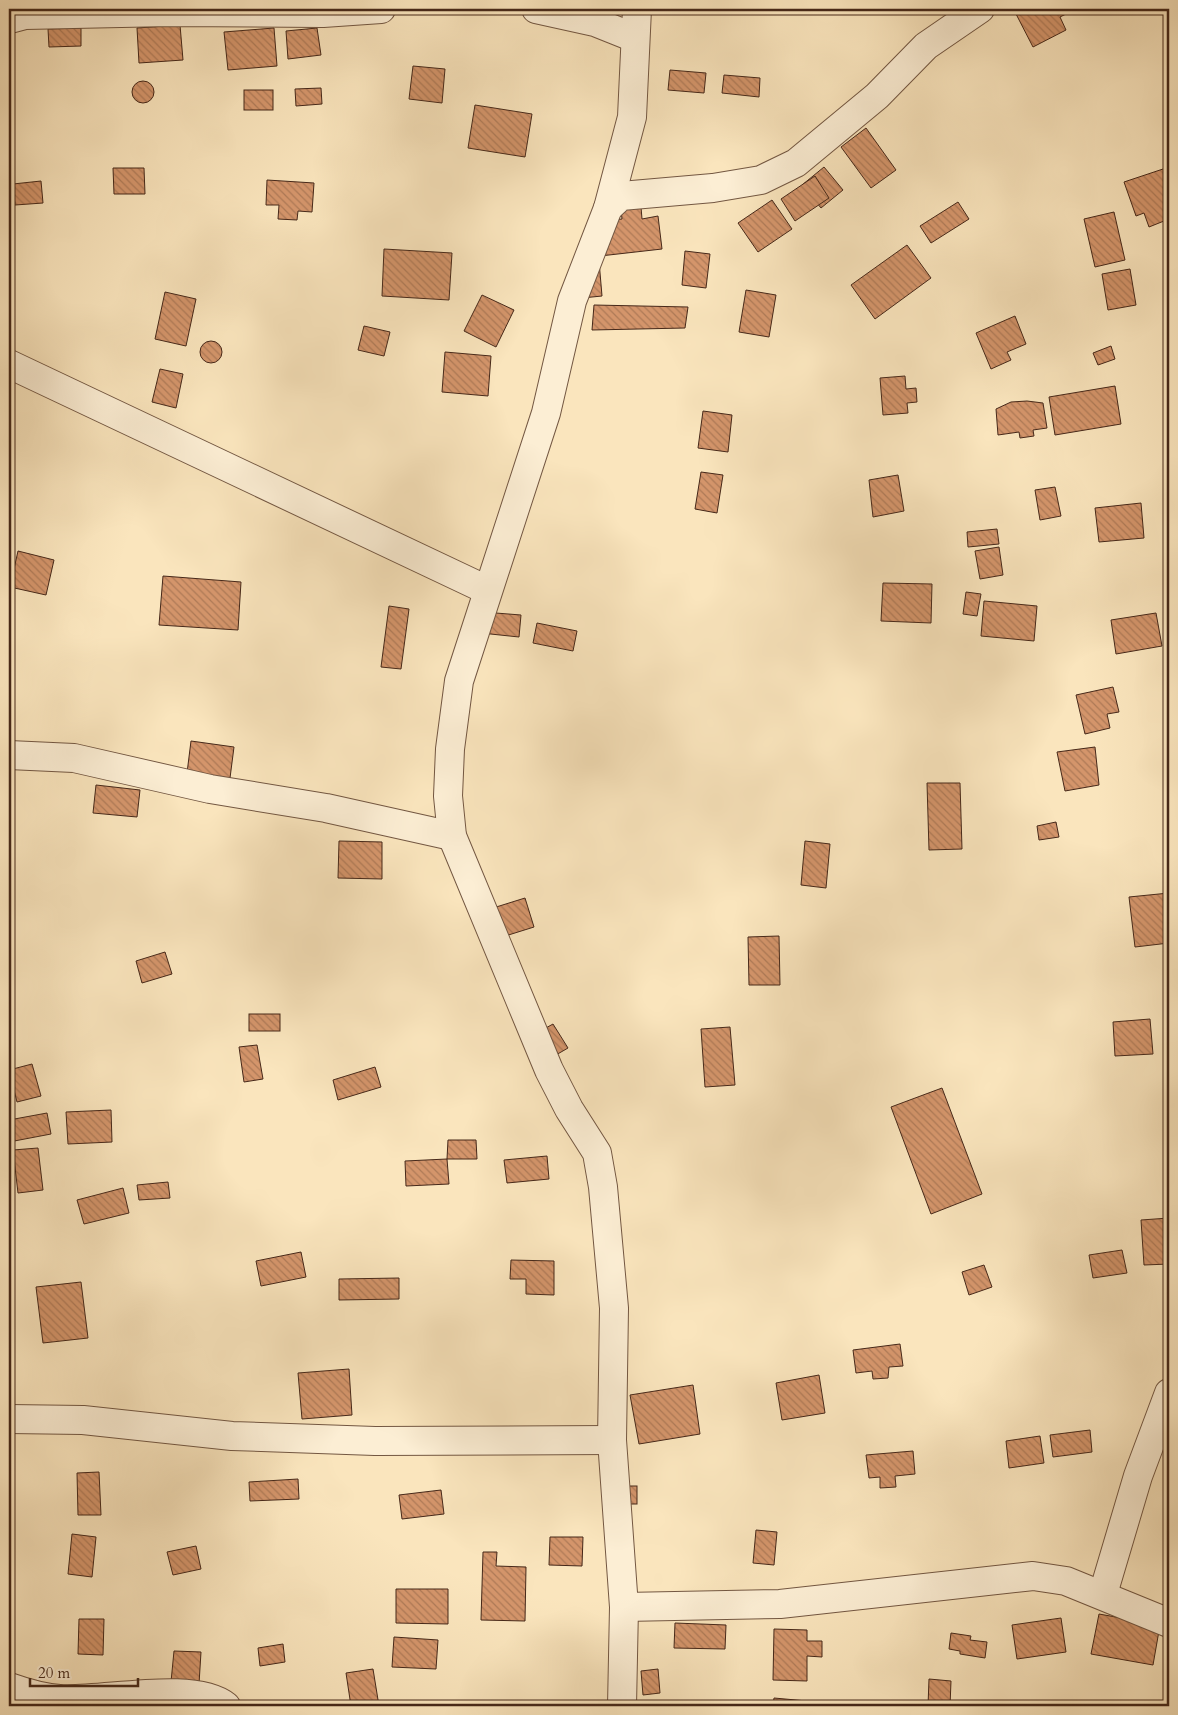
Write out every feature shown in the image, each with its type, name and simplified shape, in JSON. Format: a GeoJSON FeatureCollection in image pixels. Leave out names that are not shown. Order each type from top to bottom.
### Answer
{"type":"FeatureCollection","features":[{"type":"Feature","properties":{"kind":"street"},"geometry":{"type":"LineString","coordinates":[[9,16],[10,19],[25,15],[323,13],[381,9]]}},
{"type":"Feature","properties":{"kind":"street"},"geometry":{"type":"LineString","coordinates":[[536,9],[596,22],[635,38]]}},
{"type":"Feature","properties":{"kind":"street"},"geometry":{"type":"LineString","coordinates":[[622,1706],[624,1608],[612,1440],[614,1308],[603,1187],[597,1153],[569,1109],[548,1070],[452,836],[448,796],[450,749],[459,681],[546,413],[572,301],[608,208],[632,117],[637,9]]}},
{"type":"Feature","properties":{"kind":"street"},"geometry":{"type":"LineString","coordinates":[[608,208],[621,196],[713,188],[761,180],[796,163],[877,96],[926,46],[980,9]]}},
{"type":"Feature","properties":{"kind":"street"},"geometry":{"type":"LineString","coordinates":[[9,364],[487,590]]}},
{"type":"Feature","properties":{"kind":"street"},"geometry":{"type":"LineString","coordinates":[[9,756],[74,758],[210,789],[326,808],[452,836]]}},
{"type":"Feature","properties":{"kind":"street"},"geometry":{"type":"LineString","coordinates":[[1103,1594],[1138,1476],[1169,1393]]}},
{"type":"Feature","properties":{"kind":"street"},"geometry":{"type":"LineString","coordinates":[[9,1419],[83,1420],[241,1436],[376,1441],[612,1440]]}},
{"type":"Feature","properties":{"kind":"street"},"geometry":{"type":"LineString","coordinates":[[624,1608],[780,1604],[1033,1576],[1066,1581],[1103,1594],[1169,1623]]}},
{"type":"Feature","properties":{"kind":"street"},"geometry":{"type":"LineString","coordinates":[[9,1687],[32,1695],[62,1699],[184,1694],[212,1699],[226,1706]]}},
{"type":"Feature","properties":{"kind":"building"},"geometry":{"type":"Polygon","coordinates":[[[1022,9],[1074,10],[1060,17],[1066,30],[1033,47],[1015,12],[1022,9]]]}},
{"type":"Feature","properties":{"kind":"building"},"geometry":{"type":"Polygon","coordinates":[[[180,25],[183,60],[139,63],[137,28],[180,25]]]}},
{"type":"Feature","properties":{"kind":"building"},"geometry":{"type":"Polygon","coordinates":[[[81,28],[81,46],[49,47],[48,29],[81,28]]]}},
{"type":"Feature","properties":{"kind":"building"},"geometry":{"type":"Polygon","coordinates":[[[274,28],[277,66],[228,70],[224,32],[274,28]]]}},
{"type":"Feature","properties":{"kind":"building"},"geometry":{"type":"Polygon","coordinates":[[[317,28],[321,55],[288,59],[286,31],[317,28]]]}},
{"type":"Feature","properties":{"kind":"building"},"geometry":{"type":"Polygon","coordinates":[[[413,66],[445,69],[442,103],[409,99],[413,66]]]}},
{"type":"Feature","properties":{"kind":"building"},"geometry":{"type":"Polygon","coordinates":[[[670,70],[706,73],[704,93],[668,90],[670,70]]]}},
{"type":"Feature","properties":{"kind":"building"},"geometry":{"type":"Polygon","coordinates":[[[724,75],[760,78],[759,97],[722,93],[724,75]]]}},
{"type":"Feature","properties":{"kind":"building"},"geometry":{"type":"Polygon","coordinates":[[[139,81],[147,81],[154,88],[154,96],[147,103],[139,103],[132,96],[132,88],[139,81]]]}},
{"type":"Feature","properties":{"kind":"building"},"geometry":{"type":"Polygon","coordinates":[[[321,88],[322,104],[296,106],[295,89],[321,88]]]}},
{"type":"Feature","properties":{"kind":"building"},"geometry":{"type":"Polygon","coordinates":[[[244,90],[273,90],[273,110],[244,110],[244,90]]]}},
{"type":"Feature","properties":{"kind":"building"},"geometry":{"type":"Polygon","coordinates":[[[475,105],[532,114],[525,157],[468,148],[475,105]]]}},
{"type":"Feature","properties":{"kind":"building"},"geometry":{"type":"Polygon","coordinates":[[[866,128],[896,170],[871,188],[841,147],[866,128]]]}},
{"type":"Feature","properties":{"kind":"building"},"geometry":{"type":"Polygon","coordinates":[[[824,167],[843,190],[821,208],[802,185],[824,167]]]}},
{"type":"Feature","properties":{"kind":"building"},"geometry":{"type":"Polygon","coordinates":[[[1169,167],[1169,204],[1167,205],[1169,219],[1149,227],[1144,213],[1136,216],[1124,182],[1169,167]]]}},
{"type":"Feature","properties":{"kind":"building"},"geometry":{"type":"Polygon","coordinates":[[[113,168],[144,168],[145,194],[114,194],[113,168]]]}},
{"type":"Feature","properties":{"kind":"building"},"geometry":{"type":"Polygon","coordinates":[[[815,176],[829,198],[795,221],[781,199],[815,176]]]}},
{"type":"Feature","properties":{"kind":"building"},"geometry":{"type":"Polygon","coordinates":[[[267,180],[314,183],[312,212],[298,211],[297,220],[278,219],[279,205],[266,205],[267,180]]]}},
{"type":"Feature","properties":{"kind":"building"},"geometry":{"type":"Polygon","coordinates":[[[41,181],[43,203],[15,205],[13,184],[41,181]]]}},
{"type":"Feature","properties":{"kind":"building"},"geometry":{"type":"Polygon","coordinates":[[[772,200],[792,229],[758,252],[738,223],[772,200]]]}},
{"type":"Feature","properties":{"kind":"building"},"geometry":{"type":"Polygon","coordinates":[[[958,202],[969,219],[931,243],[920,226],[958,202]]]}},
{"type":"Feature","properties":{"kind":"building"},"geometry":{"type":"Polygon","coordinates":[[[641,207],[642,219],[658,216],[662,249],[600,256],[596,222],[622,219],[621,210],[641,207]]]}},
{"type":"Feature","properties":{"kind":"building"},"geometry":{"type":"Polygon","coordinates":[[[1114,212],[1125,260],[1095,267],[1084,219],[1114,212]]]}},
{"type":"Feature","properties":{"kind":"building"},"geometry":{"type":"Polygon","coordinates":[[[907,245],[931,278],[875,319],[851,285],[907,245]]]}},
{"type":"Feature","properties":{"kind":"building"},"geometry":{"type":"Polygon","coordinates":[[[384,249],[452,253],[449,300],[382,296],[384,249]]]}},
{"type":"Feature","properties":{"kind":"building"},"geometry":{"type":"Polygon","coordinates":[[[685,251],[710,254],[706,288],[682,285],[685,251]]]}},
{"type":"Feature","properties":{"kind":"building"},"geometry":{"type":"Polygon","coordinates":[[[599,261],[602,296],[582,298],[599,261]]]}},
{"type":"Feature","properties":{"kind":"building"},"geometry":{"type":"Polygon","coordinates":[[[1130,269],[1136,305],[1108,310],[1102,274],[1130,269]]]}},
{"type":"Feature","properties":{"kind":"building"},"geometry":{"type":"Polygon","coordinates":[[[746,290],[776,295],[769,337],[739,332],[746,290]]]}},
{"type":"Feature","properties":{"kind":"building"},"geometry":{"type":"Polygon","coordinates":[[[165,292],[196,299],[186,346],[155,339],[165,292]]]}},
{"type":"Feature","properties":{"kind":"building"},"geometry":{"type":"Polygon","coordinates":[[[482,295],[514,310],[496,347],[464,331],[482,295]]]}},
{"type":"Feature","properties":{"kind":"building"},"geometry":{"type":"Polygon","coordinates":[[[594,305],[688,307],[685,328],[592,330],[594,305]]]}},
{"type":"Feature","properties":{"kind":"building"},"geometry":{"type":"Polygon","coordinates":[[[1015,316],[1026,344],[1007,352],[1011,360],[991,369],[976,333],[1015,316]]]}},
{"type":"Feature","properties":{"kind":"building"},"geometry":{"type":"Polygon","coordinates":[[[364,326],[390,332],[384,356],[358,350],[364,326]]]}},
{"type":"Feature","properties":{"kind":"building"},"geometry":{"type":"Polygon","coordinates":[[[207,341],[215,341],[222,348],[222,356],[215,363],[207,363],[200,356],[200,348],[207,341]]]}},
{"type":"Feature","properties":{"kind":"building"},"geometry":{"type":"Polygon","coordinates":[[[1111,346],[1115,359],[1098,365],[1093,353],[1111,346]]]}},
{"type":"Feature","properties":{"kind":"building"},"geometry":{"type":"Polygon","coordinates":[[[445,352],[491,356],[488,396],[442,392],[445,352]]]}},
{"type":"Feature","properties":{"kind":"building"},"geometry":{"type":"Polygon","coordinates":[[[160,369],[183,374],[176,408],[152,402],[160,369]]]}},
{"type":"Feature","properties":{"kind":"building"},"geometry":{"type":"Polygon","coordinates":[[[905,376],[906,389],[916,388],[917,402],[907,403],[908,413],[883,415],[880,378],[905,376]]]}},
{"type":"Feature","properties":{"kind":"building"},"geometry":{"type":"Polygon","coordinates":[[[1115,386],[1121,424],[1055,435],[1049,397],[1115,386]]]}},
{"type":"Feature","properties":{"kind":"building"},"geometry":{"type":"Polygon","coordinates":[[[1011,402],[1043,403],[1047,428],[1033,430],[1034,436],[1020,438],[1019,432],[998,435],[996,409],[1011,402]]]}},
{"type":"Feature","properties":{"kind":"building"},"geometry":{"type":"Polygon","coordinates":[[[703,411],[732,415],[728,452],[698,448],[703,411]]]}},
{"type":"Feature","properties":{"kind":"building"},"geometry":{"type":"Polygon","coordinates":[[[701,472],[723,475],[717,513],[695,509],[701,472]]]}},
{"type":"Feature","properties":{"kind":"building"},"geometry":{"type":"Polygon","coordinates":[[[898,475],[904,511],[873,517],[869,480],[898,475]]]}},
{"type":"Feature","properties":{"kind":"building"},"geometry":{"type":"Polygon","coordinates":[[[1055,487],[1061,516],[1040,520],[1035,490],[1055,487]]]}},
{"type":"Feature","properties":{"kind":"building"},"geometry":{"type":"Polygon","coordinates":[[[1141,503],[1144,538],[1099,542],[1095,508],[1141,503]]]}},
{"type":"Feature","properties":{"kind":"building"},"geometry":{"type":"Polygon","coordinates":[[[997,529],[999,544],[968,547],[967,532],[997,529]]]}},
{"type":"Feature","properties":{"kind":"building"},"geometry":{"type":"Polygon","coordinates":[[[999,547],[1003,575],[980,579],[975,551],[999,547]]]}},
{"type":"Feature","properties":{"kind":"building"},"geometry":{"type":"Polygon","coordinates":[[[18,551],[54,560],[46,595],[10,587],[18,551]]]}},
{"type":"Feature","properties":{"kind":"building"},"geometry":{"type":"Polygon","coordinates":[[[163,576],[241,582],[238,630],[159,625],[163,576]]]}},
{"type":"Feature","properties":{"kind":"building"},"geometry":{"type":"Polygon","coordinates":[[[883,583],[932,584],[931,623],[881,621],[883,583]]]}},
{"type":"Feature","properties":{"kind":"building"},"geometry":{"type":"Polygon","coordinates":[[[966,592],[981,594],[977,616],[963,614],[966,592]]]}},
{"type":"Feature","properties":{"kind":"building"},"geometry":{"type":"Polygon","coordinates":[[[984,601],[1037,606],[1034,641],[981,636],[984,601]]]}},
{"type":"Feature","properties":{"kind":"building"},"geometry":{"type":"Polygon","coordinates":[[[389,606],[409,609],[401,669],[381,667],[389,606]]]}},
{"type":"Feature","properties":{"kind":"building"},"geometry":{"type":"Polygon","coordinates":[[[483,612],[521,615],[519,637],[481,633],[483,612]]]}},
{"type":"Feature","properties":{"kind":"building"},"geometry":{"type":"Polygon","coordinates":[[[1156,613],[1162,646],[1116,654],[1111,620],[1156,613]]]}},
{"type":"Feature","properties":{"kind":"building"},"geometry":{"type":"Polygon","coordinates":[[[537,623],[577,631],[573,651],[533,643],[537,623]]]}},
{"type":"Feature","properties":{"kind":"building"},"geometry":{"type":"Polygon","coordinates":[[[1113,687],[1119,712],[1107,714],[1110,728],[1085,734],[1076,695],[1113,687]]]}},
{"type":"Feature","properties":{"kind":"building"},"geometry":{"type":"Polygon","coordinates":[[[191,741],[234,747],[230,778],[187,773],[191,741]]]}},
{"type":"Feature","properties":{"kind":"building"},"geometry":{"type":"Polygon","coordinates":[[[1095,747],[1099,785],[1065,791],[1057,752],[1095,747]]]}},
{"type":"Feature","properties":{"kind":"building"},"geometry":{"type":"Polygon","coordinates":[[[927,783],[960,783],[962,849],[929,850],[927,783]]]}},
{"type":"Feature","properties":{"kind":"building"},"geometry":{"type":"Polygon","coordinates":[[[96,785],[140,790],[137,817],[93,813],[96,785]]]}},
{"type":"Feature","properties":{"kind":"building"},"geometry":{"type":"Polygon","coordinates":[[[1056,822],[1059,837],[1039,840],[1037,826],[1056,822]]]}},
{"type":"Feature","properties":{"kind":"building"},"geometry":{"type":"Polygon","coordinates":[[[339,841],[382,842],[382,879],[338,878],[339,841]]]}},
{"type":"Feature","properties":{"kind":"building"},"geometry":{"type":"Polygon","coordinates":[[[805,841],[830,844],[826,888],[801,885],[805,841]]]}},
{"type":"Feature","properties":{"kind":"building"},"geometry":{"type":"Polygon","coordinates":[[[1169,893],[1169,943],[1135,947],[1129,897],[1169,893]]]}},
{"type":"Feature","properties":{"kind":"building"},"geometry":{"type":"Polygon","coordinates":[[[525,898],[534,927],[502,937],[493,908],[525,898]]]}},
{"type":"Feature","properties":{"kind":"building"},"geometry":{"type":"Polygon","coordinates":[[[779,936],[780,985],[749,985],[748,937],[779,936]]]}},
{"type":"Feature","properties":{"kind":"building"},"geometry":{"type":"Polygon","coordinates":[[[165,952],[172,974],[142,983],[136,961],[165,952]]]}},
{"type":"Feature","properties":{"kind":"building"},"geometry":{"type":"Polygon","coordinates":[[[249,1014],[280,1014],[280,1031],[249,1031],[249,1014]]]}},
{"type":"Feature","properties":{"kind":"building"},"geometry":{"type":"Polygon","coordinates":[[[1150,1019],[1153,1054],[1115,1056],[1113,1022],[1150,1019]]]}},
{"type":"Feature","properties":{"kind":"building"},"geometry":{"type":"Polygon","coordinates":[[[553,1024],[568,1048],[549,1059],[535,1034],[553,1024]]]}},
{"type":"Feature","properties":{"kind":"building"},"geometry":{"type":"Polygon","coordinates":[[[730,1027],[735,1085],[705,1087],[701,1029],[730,1027]]]}},
{"type":"Feature","properties":{"kind":"building"},"geometry":{"type":"Polygon","coordinates":[[[257,1045],[263,1079],[244,1082],[239,1047],[257,1045]]]}},
{"type":"Feature","properties":{"kind":"building"},"geometry":{"type":"Polygon","coordinates":[[[32,1064],[41,1096],[17,1102],[9,1070],[32,1064]]]}},
{"type":"Feature","properties":{"kind":"building"},"geometry":{"type":"Polygon","coordinates":[[[375,1067],[381,1087],[338,1100],[333,1080],[375,1067]]]}},
{"type":"Feature","properties":{"kind":"building"},"geometry":{"type":"Polygon","coordinates":[[[942,1088],[982,1194],[931,1214],[891,1107],[942,1088]]]}},
{"type":"Feature","properties":{"kind":"building"},"geometry":{"type":"Polygon","coordinates":[[[111,1110],[112,1142],[68,1144],[66,1112],[111,1110]]]}},
{"type":"Feature","properties":{"kind":"building"},"geometry":{"type":"Polygon","coordinates":[[[47,1113],[51,1134],[9,1142],[9,1120],[47,1113]]]}},
{"type":"Feature","properties":{"kind":"building"},"geometry":{"type":"Polygon","coordinates":[[[448,1140],[476,1140],[477,1159],[447,1159],[448,1140]]]}},
{"type":"Feature","properties":{"kind":"building"},"geometry":{"type":"Polygon","coordinates":[[[38,1148],[43,1190],[18,1193],[13,1150],[38,1148]]]}},
{"type":"Feature","properties":{"kind":"building"},"geometry":{"type":"Polygon","coordinates":[[[547,1156],[549,1179],[507,1183],[504,1160],[547,1156]]]}},
{"type":"Feature","properties":{"kind":"building"},"geometry":{"type":"Polygon","coordinates":[[[447,1159],[449,1184],[406,1186],[405,1161],[447,1159]]]}},
{"type":"Feature","properties":{"kind":"building"},"geometry":{"type":"Polygon","coordinates":[[[168,1182],[170,1198],[139,1200],[137,1185],[168,1182]]]}},
{"type":"Feature","properties":{"kind":"building"},"geometry":{"type":"Polygon","coordinates":[[[123,1188],[129,1213],[84,1224],[77,1200],[123,1188]]]}},
{"type":"Feature","properties":{"kind":"building"},"geometry":{"type":"Polygon","coordinates":[[[1169,1218],[1169,1264],[1144,1265],[1141,1220],[1169,1218]]]}},
{"type":"Feature","properties":{"kind":"building"},"geometry":{"type":"Polygon","coordinates":[[[1122,1250],[1127,1273],[1093,1278],[1089,1255],[1122,1250]]]}},
{"type":"Feature","properties":{"kind":"building"},"geometry":{"type":"Polygon","coordinates":[[[301,1252],[306,1277],[261,1286],[256,1261],[301,1252]]]}},
{"type":"Feature","properties":{"kind":"building"},"geometry":{"type":"Polygon","coordinates":[[[511,1260],[554,1261],[554,1295],[526,1294],[526,1279],[510,1279],[511,1260]]]}},
{"type":"Feature","properties":{"kind":"building"},"geometry":{"type":"Polygon","coordinates":[[[984,1265],[992,1287],[969,1295],[962,1272],[984,1265]]]}},
{"type":"Feature","properties":{"kind":"building"},"geometry":{"type":"Polygon","coordinates":[[[399,1278],[399,1299],[339,1300],[339,1279],[399,1278]]]}},
{"type":"Feature","properties":{"kind":"building"},"geometry":{"type":"Polygon","coordinates":[[[81,1282],[88,1338],[43,1343],[36,1287],[81,1282]]]}},
{"type":"Feature","properties":{"kind":"building"},"geometry":{"type":"Polygon","coordinates":[[[900,1344],[903,1366],[889,1367],[888,1378],[873,1379],[872,1371],[856,1373],[853,1350],[900,1344]]]}},
{"type":"Feature","properties":{"kind":"building"},"geometry":{"type":"Polygon","coordinates":[[[349,1369],[352,1415],[302,1419],[298,1373],[349,1369]]]}},
{"type":"Feature","properties":{"kind":"building"},"geometry":{"type":"Polygon","coordinates":[[[819,1375],[825,1413],[782,1420],[776,1383],[819,1375]]]}},
{"type":"Feature","properties":{"kind":"building"},"geometry":{"type":"Polygon","coordinates":[[[693,1385],[700,1434],[639,1444],[630,1395],[693,1385]]]}},
{"type":"Feature","properties":{"kind":"building"},"geometry":{"type":"Polygon","coordinates":[[[1090,1430],[1092,1452],[1053,1457],[1050,1435],[1090,1430]]]}},
{"type":"Feature","properties":{"kind":"building"},"geometry":{"type":"Polygon","coordinates":[[[1040,1436],[1044,1463],[1009,1468],[1006,1441],[1040,1436]]]}},
{"type":"Feature","properties":{"kind":"building"},"geometry":{"type":"Polygon","coordinates":[[[1168,1436],[1169,1477],[1167,1477],[1168,1436]]]}},
{"type":"Feature","properties":{"kind":"building"},"geometry":{"type":"Polygon","coordinates":[[[913,1451],[915,1474],[895,1476],[896,1487],[880,1488],[880,1477],[869,1478],[866,1455],[913,1451]]]}},
{"type":"Feature","properties":{"kind":"building"},"geometry":{"type":"Polygon","coordinates":[[[99,1472],[101,1515],[78,1515],[77,1473],[99,1472]]]}},
{"type":"Feature","properties":{"kind":"building"},"geometry":{"type":"Polygon","coordinates":[[[298,1479],[299,1499],[250,1501],[249,1482],[298,1479]]]}},
{"type":"Feature","properties":{"kind":"building"},"geometry":{"type":"Polygon","coordinates":[[[610,1486],[637,1486],[637,1504],[610,1504],[610,1486]]]}},
{"type":"Feature","properties":{"kind":"building"},"geometry":{"type":"Polygon","coordinates":[[[441,1490],[444,1514],[402,1519],[399,1495],[441,1490]]]}},
{"type":"Feature","properties":{"kind":"building"},"geometry":{"type":"Polygon","coordinates":[[[756,1530],[777,1532],[774,1565],[753,1563],[756,1530]]]}},
{"type":"Feature","properties":{"kind":"building"},"geometry":{"type":"Polygon","coordinates":[[[72,1534],[96,1537],[92,1577],[68,1574],[72,1534]]]}},
{"type":"Feature","properties":{"kind":"building"},"geometry":{"type":"Polygon","coordinates":[[[550,1537],[583,1537],[582,1566],[549,1565],[550,1537]]]}},
{"type":"Feature","properties":{"kind":"building"},"geometry":{"type":"Polygon","coordinates":[[[196,1546],[201,1569],[173,1575],[167,1552],[196,1546]]]}},
{"type":"Feature","properties":{"kind":"building"},"geometry":{"type":"Polygon","coordinates":[[[483,1552],[497,1552],[496,1566],[526,1567],[525,1621],[481,1620],[483,1552]]]}},
{"type":"Feature","properties":{"kind":"building"},"geometry":{"type":"Polygon","coordinates":[[[396,1589],[448,1589],[448,1624],[396,1623],[396,1589]]]}},
{"type":"Feature","properties":{"kind":"building"},"geometry":{"type":"Polygon","coordinates":[[[1099,1614],[1160,1625],[1153,1665],[1091,1654],[1099,1614]]]}},
{"type":"Feature","properties":{"kind":"building"},"geometry":{"type":"Polygon","coordinates":[[[1061,1618],[1066,1652],[1017,1659],[1012,1625],[1061,1618]]]}},
{"type":"Feature","properties":{"kind":"building"},"geometry":{"type":"Polygon","coordinates":[[[79,1619],[104,1619],[103,1655],[78,1654],[79,1619]]]}},
{"type":"Feature","properties":{"kind":"building"},"geometry":{"type":"Polygon","coordinates":[[[675,1623],[726,1625],[725,1649],[674,1648],[675,1623]]]}},
{"type":"Feature","properties":{"kind":"building"},"geometry":{"type":"Polygon","coordinates":[[[774,1629],[807,1630],[807,1641],[822,1641],[822,1657],[807,1656],[807,1681],[773,1680],[774,1629]]]}},
{"type":"Feature","properties":{"kind":"building"},"geometry":{"type":"Polygon","coordinates":[[[951,1633],[971,1636],[970,1640],[987,1642],[985,1658],[960,1654],[960,1651],[949,1649],[951,1633]]]}},
{"type":"Feature","properties":{"kind":"building"},"geometry":{"type":"Polygon","coordinates":[[[394,1637],[438,1640],[436,1669],[392,1667],[394,1637]]]}},
{"type":"Feature","properties":{"kind":"building"},"geometry":{"type":"Polygon","coordinates":[[[283,1644],[285,1662],[260,1666],[258,1648],[283,1644]]]}},
{"type":"Feature","properties":{"kind":"building"},"geometry":{"type":"Polygon","coordinates":[[[174,1651],[201,1652],[199,1684],[171,1682],[174,1651]]]}},
{"type":"Feature","properties":{"kind":"building"},"geometry":{"type":"Polygon","coordinates":[[[373,1669],[379,1706],[351,1706],[346,1673],[373,1669]]]}},
{"type":"Feature","properties":{"kind":"building"},"geometry":{"type":"Polygon","coordinates":[[[658,1669],[660,1693],[643,1695],[641,1671],[658,1669]]]}},
{"type":"Feature","properties":{"kind":"building"},"geometry":{"type":"Polygon","coordinates":[[[929,1679],[951,1681],[950,1706],[928,1706],[929,1679]]]}},
{"type":"Feature","properties":{"kind":"building"},"geometry":{"type":"Polygon","coordinates":[[[774,1698],[807,1701],[806,1706],[773,1706],[774,1698]]]}}]}
